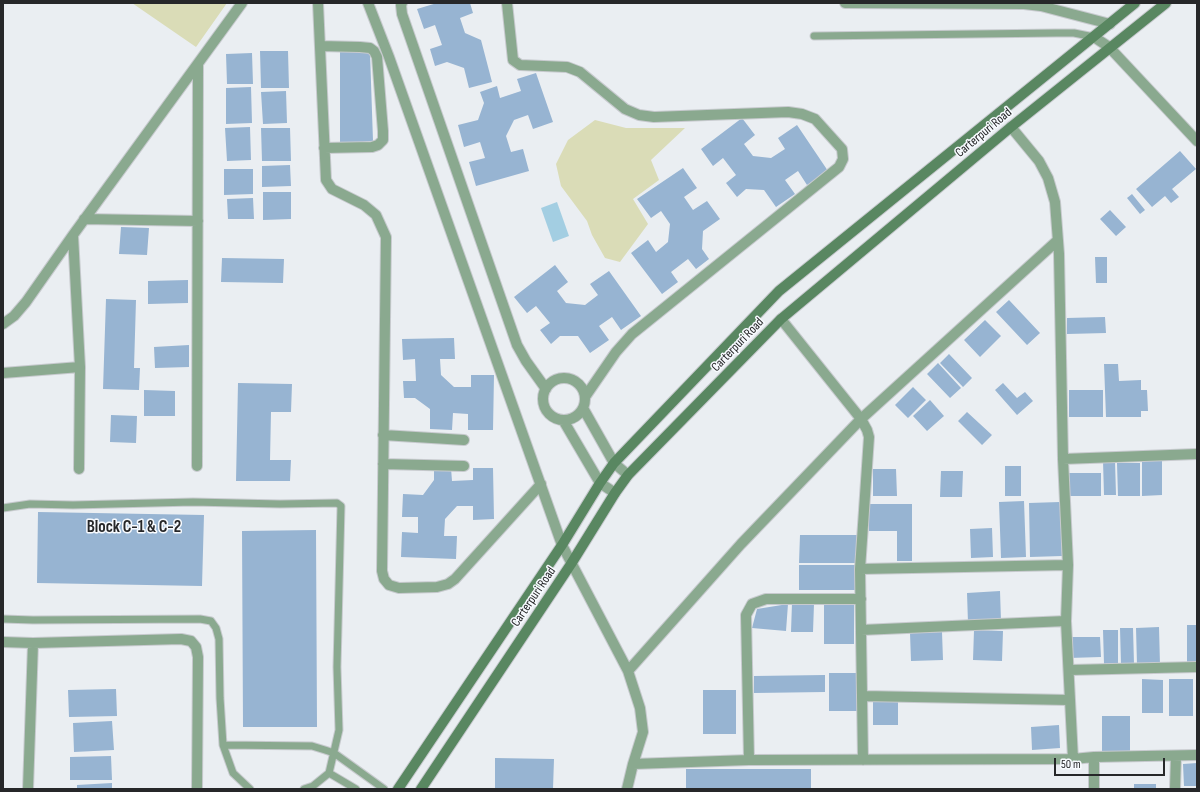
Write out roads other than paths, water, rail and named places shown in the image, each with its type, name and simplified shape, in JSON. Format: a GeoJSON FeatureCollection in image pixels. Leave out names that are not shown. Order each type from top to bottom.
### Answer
{"type":"FeatureCollection","features":[{"type":"Feature","properties":{"kind":"main road","name":"Carterpuri Road"},"geometry":{"type":"LineString","coordinates":[[398,789],[562,545],[614,463],[779,291],[1135,3]]}},
{"type":"Feature","properties":{"kind":"main road","name":"Carterpuri Road"},"geometry":{"type":"LineString","coordinates":[[420,789],[571,564],[628,474],[781,319],[1011,127],[1109,47],[1166,3]]}},
{"type":"Feature","properties":{"kind":"street"},"geometry":{"type":"LineString","coordinates":[[3,324],[14,316],[26,302],[84,219],[242,3]]}},
{"type":"Feature","properties":{"kind":"street"},"geometry":{"type":"LineString","coordinates":[[318,3],[326,180],[332,189],[364,205],[376,215],[386,237],[382,571],[384,579],[389,586],[399,588],[437,587],[448,584],[455,579],[541,484]]}},
{"type":"Feature","properties":{"kind":"street"},"geometry":{"type":"LineString","coordinates":[[368,3],[562,545],[628,671],[640,708],[643,732],[632,764],[627,789]]}},
{"type":"Feature","properties":{"kind":"street"},"geometry":{"type":"LineString","coordinates":[[402,3],[402,14],[517,345],[526,361],[546,389]]}},
{"type":"Feature","properties":{"kind":"street"},"geometry":{"type":"LineString","coordinates":[[507,3],[513,60],[520,66],[567,67],[580,72],[625,109],[640,115],[654,117],[788,112],[802,114],[815,119],[842,149],[843,159],[839,167],[632,334],[616,352],[585,397],[583,408],[580,413],[569,420],[563,420],[552,416],[544,407],[543,400],[546,389],[550,384],[562,378],[574,381],[580,385],[585,397]]}},
{"type":"Feature","properties":{"kind":"street"},"geometry":{"type":"LineString","coordinates":[[845,3],[1024,4],[1047,7],[1110,24]]}},
{"type":"Feature","properties":{"kind":"street"},"geometry":{"type":"LineString","coordinates":[[1094,36],[1109,47],[1197,140]]}},
{"type":"Feature","properties":{"kind":"street"},"geometry":{"type":"LineString","coordinates":[[320,46],[360,47],[370,48],[374,51],[377,57],[383,131],[383,140],[378,145],[372,147],[324,148]]}},
{"type":"Feature","properties":{"kind":"street"},"geometry":{"type":"LineString","coordinates":[[197,466],[198,65]]}},
{"type":"Feature","properties":{"kind":"street"},"geometry":{"type":"LineString","coordinates":[[1011,127],[1039,161],[1048,178],[1055,202],[1058,240],[1063,459],[1068,565],[1066,621],[1073,759]]}},
{"type":"Feature","properties":{"kind":"street"},"geometry":{"type":"LineString","coordinates":[[84,219],[198,222]]}},
{"type":"Feature","properties":{"kind":"street"},"geometry":{"type":"LineString","coordinates":[[73,235],[80,367],[79,469]]}},
{"type":"Feature","properties":{"kind":"street"},"geometry":{"type":"LineString","coordinates":[[628,671],[741,544],[862,419],[1058,240]]}},
{"type":"Feature","properties":{"kind":"street"},"geometry":{"type":"LineString","coordinates":[[781,319],[862,419],[869,437],[860,569],[863,760]]}},
{"type":"Feature","properties":{"kind":"street"},"geometry":{"type":"LineString","coordinates":[[3,373],[80,367]]}},
{"type":"Feature","properties":{"kind":"street"},"geometry":{"type":"LineString","coordinates":[[583,408],[614,463],[628,474]]}},
{"type":"Feature","properties":{"kind":"street"},"geometry":{"type":"LineString","coordinates":[[563,420],[600,483],[615,493]]}},
{"type":"Feature","properties":{"kind":"street"},"geometry":{"type":"LineString","coordinates":[[383,435],[464,440]]}},
{"type":"Feature","properties":{"kind":"street"},"geometry":{"type":"LineString","coordinates":[[1063,459],[1197,454]]}},
{"type":"Feature","properties":{"kind":"street"},"geometry":{"type":"LineString","coordinates":[[383,464],[464,466]]}},
{"type":"Feature","properties":{"kind":"street"},"geometry":{"type":"LineString","coordinates":[[860,569],[1068,565]]}},
{"type":"Feature","properties":{"kind":"street"},"geometry":{"type":"LineString","coordinates":[[749,760],[746,615],[752,604],[766,599],[861,599]]}},
{"type":"Feature","properties":{"kind":"street"},"geometry":{"type":"LineString","coordinates":[[861,630],[1066,621]]}},
{"type":"Feature","properties":{"kind":"street"},"geometry":{"type":"LineString","coordinates":[[3,642],[33,643],[181,639],[191,641],[196,647],[198,658],[197,789]]}},
{"type":"Feature","properties":{"kind":"street"},"geometry":{"type":"LineString","coordinates":[[28,789],[33,643]]}},
{"type":"Feature","properties":{"kind":"street"},"geometry":{"type":"LineString","coordinates":[[1069,670],[1197,667]]}},
{"type":"Feature","properties":{"kind":"street"},"geometry":{"type":"LineString","coordinates":[[863,696],[1069,700]]}},
{"type":"Feature","properties":{"kind":"street"},"geometry":{"type":"LineString","coordinates":[[632,764],[749,760],[1073,759],[1094,757],[1197,755]]}},
{"type":"Feature","properties":{"kind":"street"},"geometry":{"type":"LineString","coordinates":[[1175,789],[1176,756]]}},
{"type":"Feature","properties":{"kind":"street"},"geometry":{"type":"LineString","coordinates":[[1094,757],[1094,789]]}},
{"type":"Feature","properties":{"kind":"lane"},"geometry":{"type":"LineString","coordinates":[[814,36],[1056,33],[1074,33],[1094,36]]}},
{"type":"Feature","properties":{"kind":"lane"},"geometry":{"type":"LineString","coordinates":[[3,508],[30,504],[73,505],[193,502],[337,504],[341,506],[337,667],[339,730],[329,773],[313,786],[304,789]]}},
{"type":"Feature","properties":{"kind":"lane"},"geometry":{"type":"LineString","coordinates":[[3,619],[200,619],[211,621],[216,628],[219,639],[220,698],[223,745],[233,773],[250,789]]}},
{"type":"Feature","properties":{"kind":"lane"},"geometry":{"type":"LineString","coordinates":[[223,745],[312,746],[334,753],[384,789]]}},
{"type":"Feature","properties":{"kind":"lane"},"geometry":{"type":"LineString","coordinates":[[329,773],[356,789]]}},
{"type":"Feature","properties":{"kind":"water"},"geometry":{"type":"Polygon","coordinates":[[[557,202],[569,236],[553,242],[541,208],[557,202]]]}},
{"type":"Feature","properties":{"kind":"district","name":"Block C-1 & C-2"},"geometry":{"type":"Point","coordinates":[134,528]}}]}
